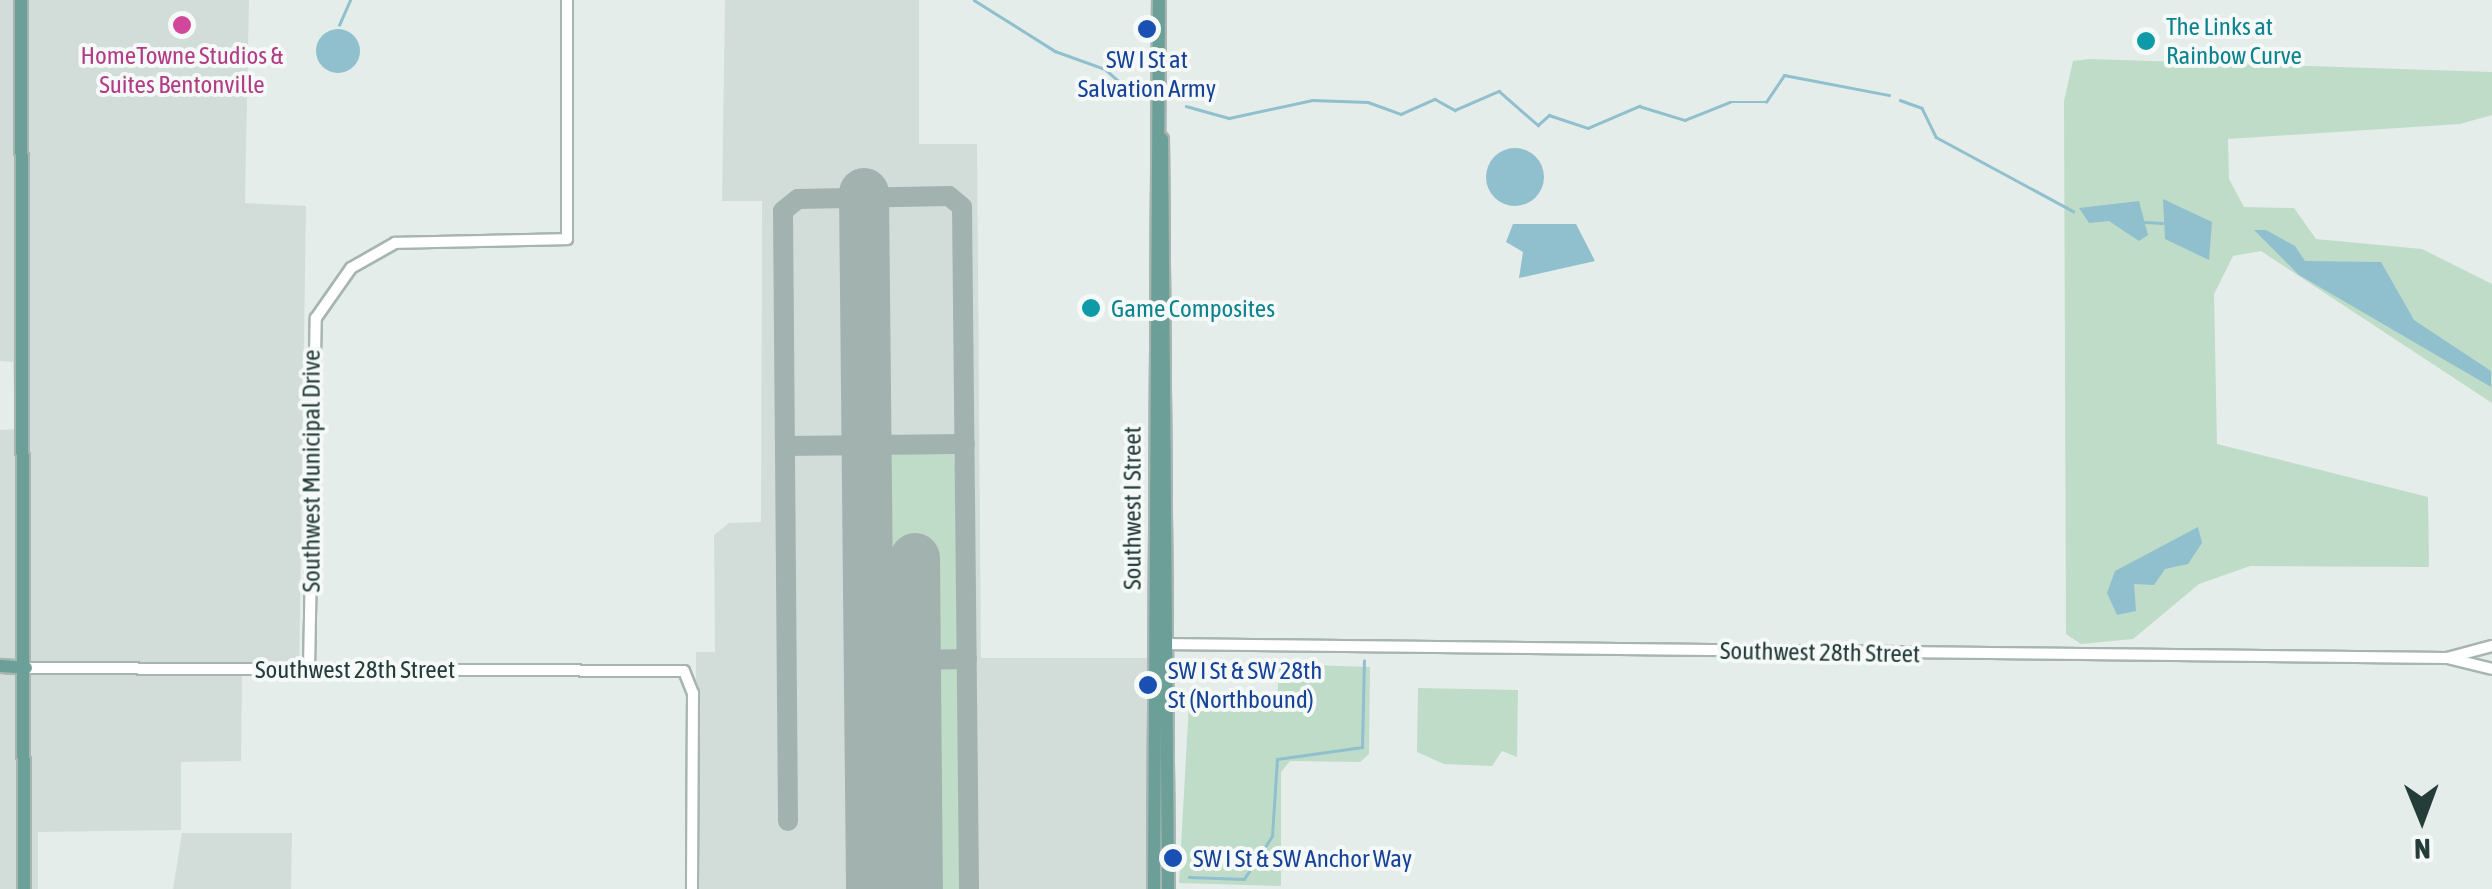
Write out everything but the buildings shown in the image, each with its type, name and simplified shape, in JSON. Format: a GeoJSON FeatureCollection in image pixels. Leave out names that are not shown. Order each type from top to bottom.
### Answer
{"type":"FeatureCollection","features":[{"type":"Feature","properties":{"kind":"main road"},"geometry":{"type":"LineString","coordinates":[[21,0],[24,889]]}},
{"type":"Feature","properties":{"kind":"main road","name":"Southwest I Street"},"geometry":{"type":"LineString","coordinates":[[1160,0],[1161,644],[1168,889]]}},
{"type":"Feature","properties":{"kind":"main road","name":"Southwest I Street"},"geometry":{"type":"LineString","coordinates":[[1154,889],[1161,644]]}},
{"type":"Feature","properties":{"kind":"main road"},"geometry":{"type":"LineString","coordinates":[[0,666],[26,668]]}},
{"type":"Feature","properties":{"kind":"street","name":"Southwest Municipal Drive"},"geometry":{"type":"LineString","coordinates":[[309,669],[316,318],[351,268],[395,243],[567,239],[567,0]]}},
{"type":"Feature","properties":{"kind":"street","name":"Southwest 28th Street"},"geometry":{"type":"LineString","coordinates":[[1161,644],[2447,658],[2492,669]]}},
{"type":"Feature","properties":{"kind":"street","name":"Southwest 28th Street"},"geometry":{"type":"LineString","coordinates":[[2447,658],[2492,647]]}},
{"type":"Feature","properties":{"kind":"street"},"geometry":{"type":"LineString","coordinates":[[2492,647],[2492,669]]}},
{"type":"Feature","properties":{"kind":"street","name":"Southwest 28th Street"},"geometry":{"type":"LineString","coordinates":[[26,668],[684,672],[692,693],[692,889]]}},
{"type":"Feature","properties":{"kind":"shaded area"},"geometry":{"type":"Polygon","coordinates":[[[0,0],[249,0],[245,203],[306,206],[299,676],[242,675],[241,761],[181,762],[181,830],[38,832],[38,889],[0,889],[0,430],[15,429],[13,362],[0,361],[0,0]]]}},
{"type":"Feature","properties":{"kind":"shaded area"},"geometry":{"type":"Polygon","coordinates":[[[725,0],[919,0],[919,144],[977,144],[981,658],[1148,658],[1146,889],[697,889],[696,652],[715,652],[714,535],[729,523],[761,522],[762,201],[722,201],[725,0]]]}},
{"type":"Feature","properties":{"kind":"shaded area"},"geometry":{"type":"Polygon","coordinates":[[[182,833],[292,833],[291,889],[173,889],[182,833]]]}},
{"type":"Feature","properties":{"kind":"green space"},"geometry":{"type":"Polygon","coordinates":[[[2073,61],[2492,72],[2492,115],[2460,124],[2228,139],[2229,179],[2244,207],[2294,208],[2316,239],[2422,249],[2492,284],[2492,403],[2261,251],[2233,256],[2214,294],[2217,444],[2428,497],[2429,567],[2250,566],[2199,584],[2133,639],[2081,644],[2066,634],[2064,101],[2073,61]]]}},
{"type":"Feature","properties":{"kind":"green space"},"geometry":{"type":"Polygon","coordinates":[[[896,453],[953,455],[959,491],[963,889],[882,889],[878,471],[896,453]]]}},
{"type":"Feature","properties":{"kind":"green space"},"geometry":{"type":"Polygon","coordinates":[[[1279,664],[1370,667],[1369,754],[1360,762],[1290,761],[1281,772],[1281,886],[1179,883],[1189,703],[1277,704],[1279,664]]]}},
{"type":"Feature","properties":{"kind":"green space"},"geometry":{"type":"Polygon","coordinates":[[[1418,688],[1518,690],[1517,757],[1502,751],[1492,766],[1444,764],[1417,752],[1418,688]]]}},
{"type":"Feature","properties":{"kind":"water"},"geometry":{"type":"Polygon","coordinates":[[[338,29],[354,35],[360,51],[354,67],[338,73],[322,67],[316,51],[322,35],[338,29]]]}},
{"type":"Feature","properties":{"kind":"water"},"geometry":{"type":"Polygon","coordinates":[[[1515,148],[1536,156],[1544,177],[1536,198],[1515,206],[1494,198],[1486,177],[1494,156],[1515,148]]]}},
{"type":"Feature","properties":{"kind":"water"},"geometry":{"type":"Polygon","coordinates":[[[2163,199],[2212,222],[2209,260],[2165,239],[2163,199]]]}},
{"type":"Feature","properties":{"kind":"water"},"geometry":{"type":"Polygon","coordinates":[[[2139,201],[2148,235],[2139,241],[2109,221],[2089,223],[2079,208],[2139,201]]]}},
{"type":"Feature","properties":{"kind":"water"},"geometry":{"type":"Polygon","coordinates":[[[1513,224],[1576,224],[1595,261],[1519,278],[1523,252],[1506,242],[1513,224]]]}},
{"type":"Feature","properties":{"kind":"water"},"geometry":{"type":"Polygon","coordinates":[[[2254,230],[2266,230],[2295,246],[2305,261],[2381,262],[2414,320],[2491,371],[2491,387],[2299,275],[2254,230]]]}},
{"type":"Feature","properties":{"kind":"water"},"geometry":{"type":"Polygon","coordinates":[[[2198,527],[2202,543],[2188,564],[2165,569],[2154,585],[2134,584],[2136,611],[2117,615],[2107,593],[2115,571],[2198,527]]]}},
{"type":"Feature","properties":{"kind":"waterway"},"geometry":{"type":"LineString","coordinates":[[339,25],[350,0]]}},
{"type":"Feature","properties":{"kind":"waterway"},"geometry":{"type":"LineString","coordinates":[[974,0],[1055,51],[1105,69],[1139,99]]}},
{"type":"Feature","properties":{"kind":"waterway"},"geometry":{"type":"LineString","coordinates":[[1186,106],[1229,118],[1312,100],[1368,102],[1401,114],[1435,99],[1455,110],[1499,91],[1538,125],[1549,115],[1588,128],[1639,106],[1685,120],[1730,102],[1766,102],[1784,75],[1889,95]]}},
{"type":"Feature","properties":{"kind":"waterway"},"geometry":{"type":"LineString","coordinates":[[1900,100],[1922,108],[1936,137],[2073,211]]}},
{"type":"Feature","properties":{"kind":"waterway"},"geometry":{"type":"LineString","coordinates":[[2145,222],[2162,223]]}},
{"type":"Feature","properties":{"kind":"waterway"},"geometry":{"type":"LineString","coordinates":[[1189,877],[1244,879],[1272,836],[1277,759],[1362,747],[1364,661]]}},
{"type":"Feature","properties":{"kind":"taxiway"},"geometry":{"type":"LineString","coordinates":[[788,821],[783,211],[798,199],[949,196],[962,207],[969,889]]}},
{"type":"Feature","properties":{"kind":"taxiway"},"geometry":{"type":"LineString","coordinates":[[785,446],[965,444]]}},
{"type":"Feature","properties":{"kind":"taxiway"},"geometry":{"type":"LineString","coordinates":[[916,660],[967,659]]}},
{"type":"Feature","properties":{"kind":"runway"},"geometry":{"type":"LineString","coordinates":[[864,193],[871,889]]}},
{"type":"Feature","properties":{"kind":"runway"},"geometry":{"type":"LineString","coordinates":[[915,558],[918,889]]}},
{"type":"Feature","properties":{"kind":"place","name":"HomeTowne Studios & Suites Bentonville"},"geometry":{"type":"Point","coordinates":[182,25]}},
{"type":"Feature","properties":{"kind":"place","name":"SW I St at Salvation Army"},"geometry":{"type":"Point","coordinates":[1147,29]}},
{"type":"Feature","properties":{"kind":"place","name":"The Links at Rainbow Curve"},"geometry":{"type":"Point","coordinates":[2146,41]}},
{"type":"Feature","properties":{"kind":"place","name":"Game Composites"},"geometry":{"type":"Point","coordinates":[1091,308]}},
{"type":"Feature","properties":{"kind":"place","name":"SW I St & SW 28th St (Northbound)"},"geometry":{"type":"Point","coordinates":[1148,685]}},
{"type":"Feature","properties":{"kind":"place","name":"SW I St & SW Anchor Way"},"geometry":{"type":"Point","coordinates":[1173,858]}}]}
